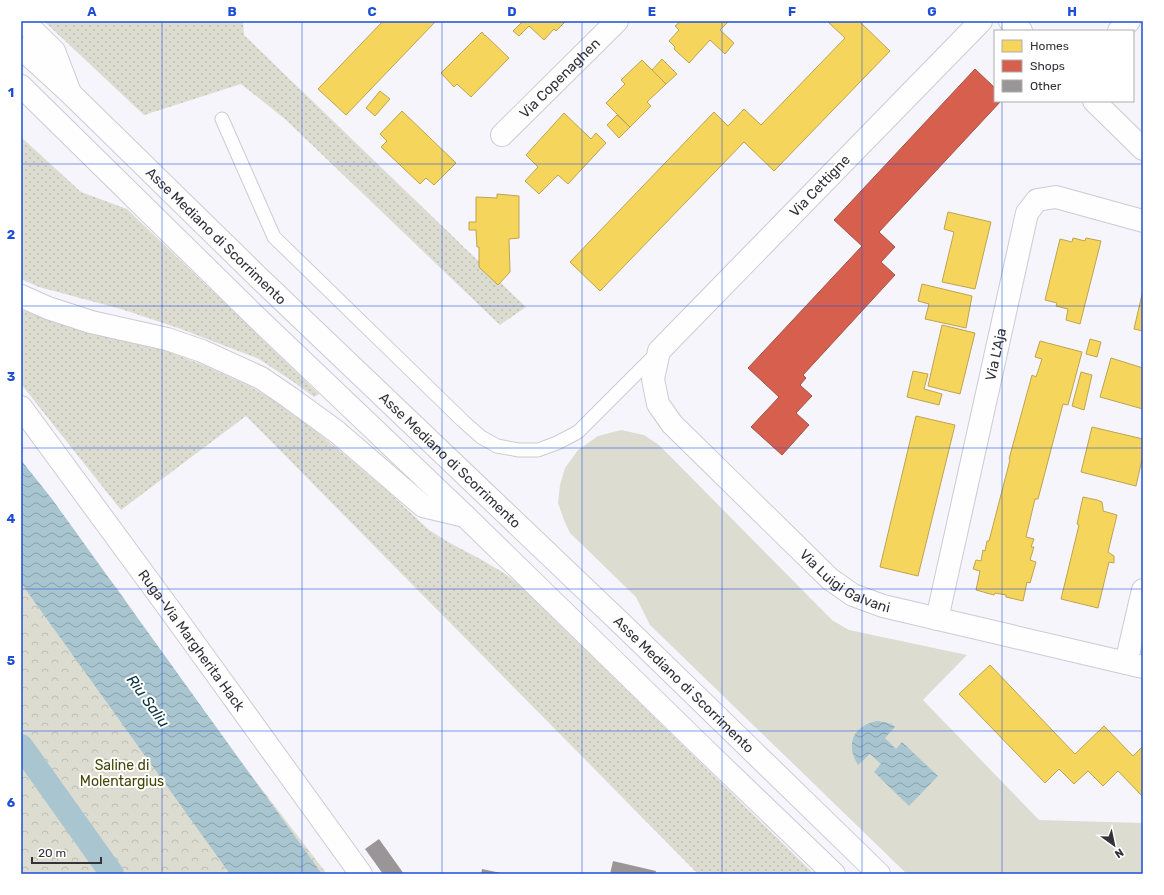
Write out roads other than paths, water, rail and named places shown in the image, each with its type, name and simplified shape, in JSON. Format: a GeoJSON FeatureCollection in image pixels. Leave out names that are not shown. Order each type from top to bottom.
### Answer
{"type":"FeatureCollection","features":[{"type":"Feature","properties":{"kind":"main road"},"geometry":{"type":"LineString","coordinates":[[23,21],[54,51],[70,93]]}},
{"type":"Feature","properties":{"kind":"main road","name":"Via Copenaghen"},"geometry":{"type":"LineString","coordinates":[[502,135],[617,21]]}},
{"type":"Feature","properties":{"kind":"main road","name":"Via Cettigne"},"geometry":{"type":"LineString","coordinates":[[659,351],[981,21]]}},
{"type":"Feature","properties":{"kind":"main road"},"geometry":{"type":"LineString","coordinates":[[1010,21],[1020,30]]}},
{"type":"Feature","properties":{"kind":"main road"},"geometry":{"type":"LineString","coordinates":[[1121,30],[1129,21]]}},
{"type":"Feature","properties":{"kind":"main road","name":"Asse Mediano di Scorrimento"},"geometry":{"type":"LineString","coordinates":[[21,48],[70,93],[257,276],[626,628],[879,874]]}},
{"type":"Feature","properties":{"kind":"main road","name":"Asse Mediano di Scorrimento"},"geometry":{"type":"LineString","coordinates":[[21,86],[253,314],[465,516],[834,874]]}},
{"type":"Feature","properties":{"kind":"main road"},"geometry":{"type":"LineString","coordinates":[[1095,102],[1143,149]]}},
{"type":"Feature","properties":{"kind":"main road","name":"Via L'Aja"},"geometry":{"type":"LineString","coordinates":[[937,619],[1027,213],[1037,200],[1056,197],[1143,221]]}},
{"type":"Feature","properties":{"kind":"main road"},"geometry":{"type":"LineString","coordinates":[[21,296],[48,308],[90,322],[167,339],[195,348],[261,378],[337,432],[423,506],[465,516]]}},
{"type":"Feature","properties":{"kind":"main road","name":"Via Luigi Galvani"},"geometry":{"type":"LineString","coordinates":[[659,351],[653,379],[658,404],[672,424],[830,579],[853,594],[883,606],[1135,665]]}},
{"type":"Feature","properties":{"kind":"main road","name":"Ruga-Via Margherita Hack"},"geometry":{"type":"LineString","coordinates":[[21,408],[173,614],[361,874]]}},
{"type":"Feature","properties":{"kind":"main road"},"geometry":{"type":"LineString","coordinates":[[1135,665],[1143,590]]}},
{"type":"Feature","properties":{"kind":"lane"},"geometry":{"type":"LineString","coordinates":[[222,119],[274,237],[480,437],[498,446],[519,450],[538,450],[568,438],[578,432],[659,351]]}},
{"type":"Feature","properties":{"kind":"water","name":"Riu Saliu"},"geometry":{"type":"Polygon","coordinates":[[[21,460],[52,499],[322,874],[230,874],[21,583],[21,460]]]}},
{"type":"Feature","properties":{"kind":"water"},"geometry":{"type":"Polygon","coordinates":[[[877,721],[889,723],[895,727],[885,738],[896,749],[902,742],[938,776],[909,806],[874,772],[881,764],[870,754],[858,765],[854,757],[852,743],[857,732],[869,723],[877,721]]]}},
{"type":"Feature","properties":{"kind":"waterway"},"geometry":{"type":"LineString","coordinates":[[21,746],[112,874]]}},
{"type":"Feature","properties":{"kind":"park label","name":"Saline di Molentargius"},"geometry":{"type":"Point","coordinates":[122,774]}}]}
